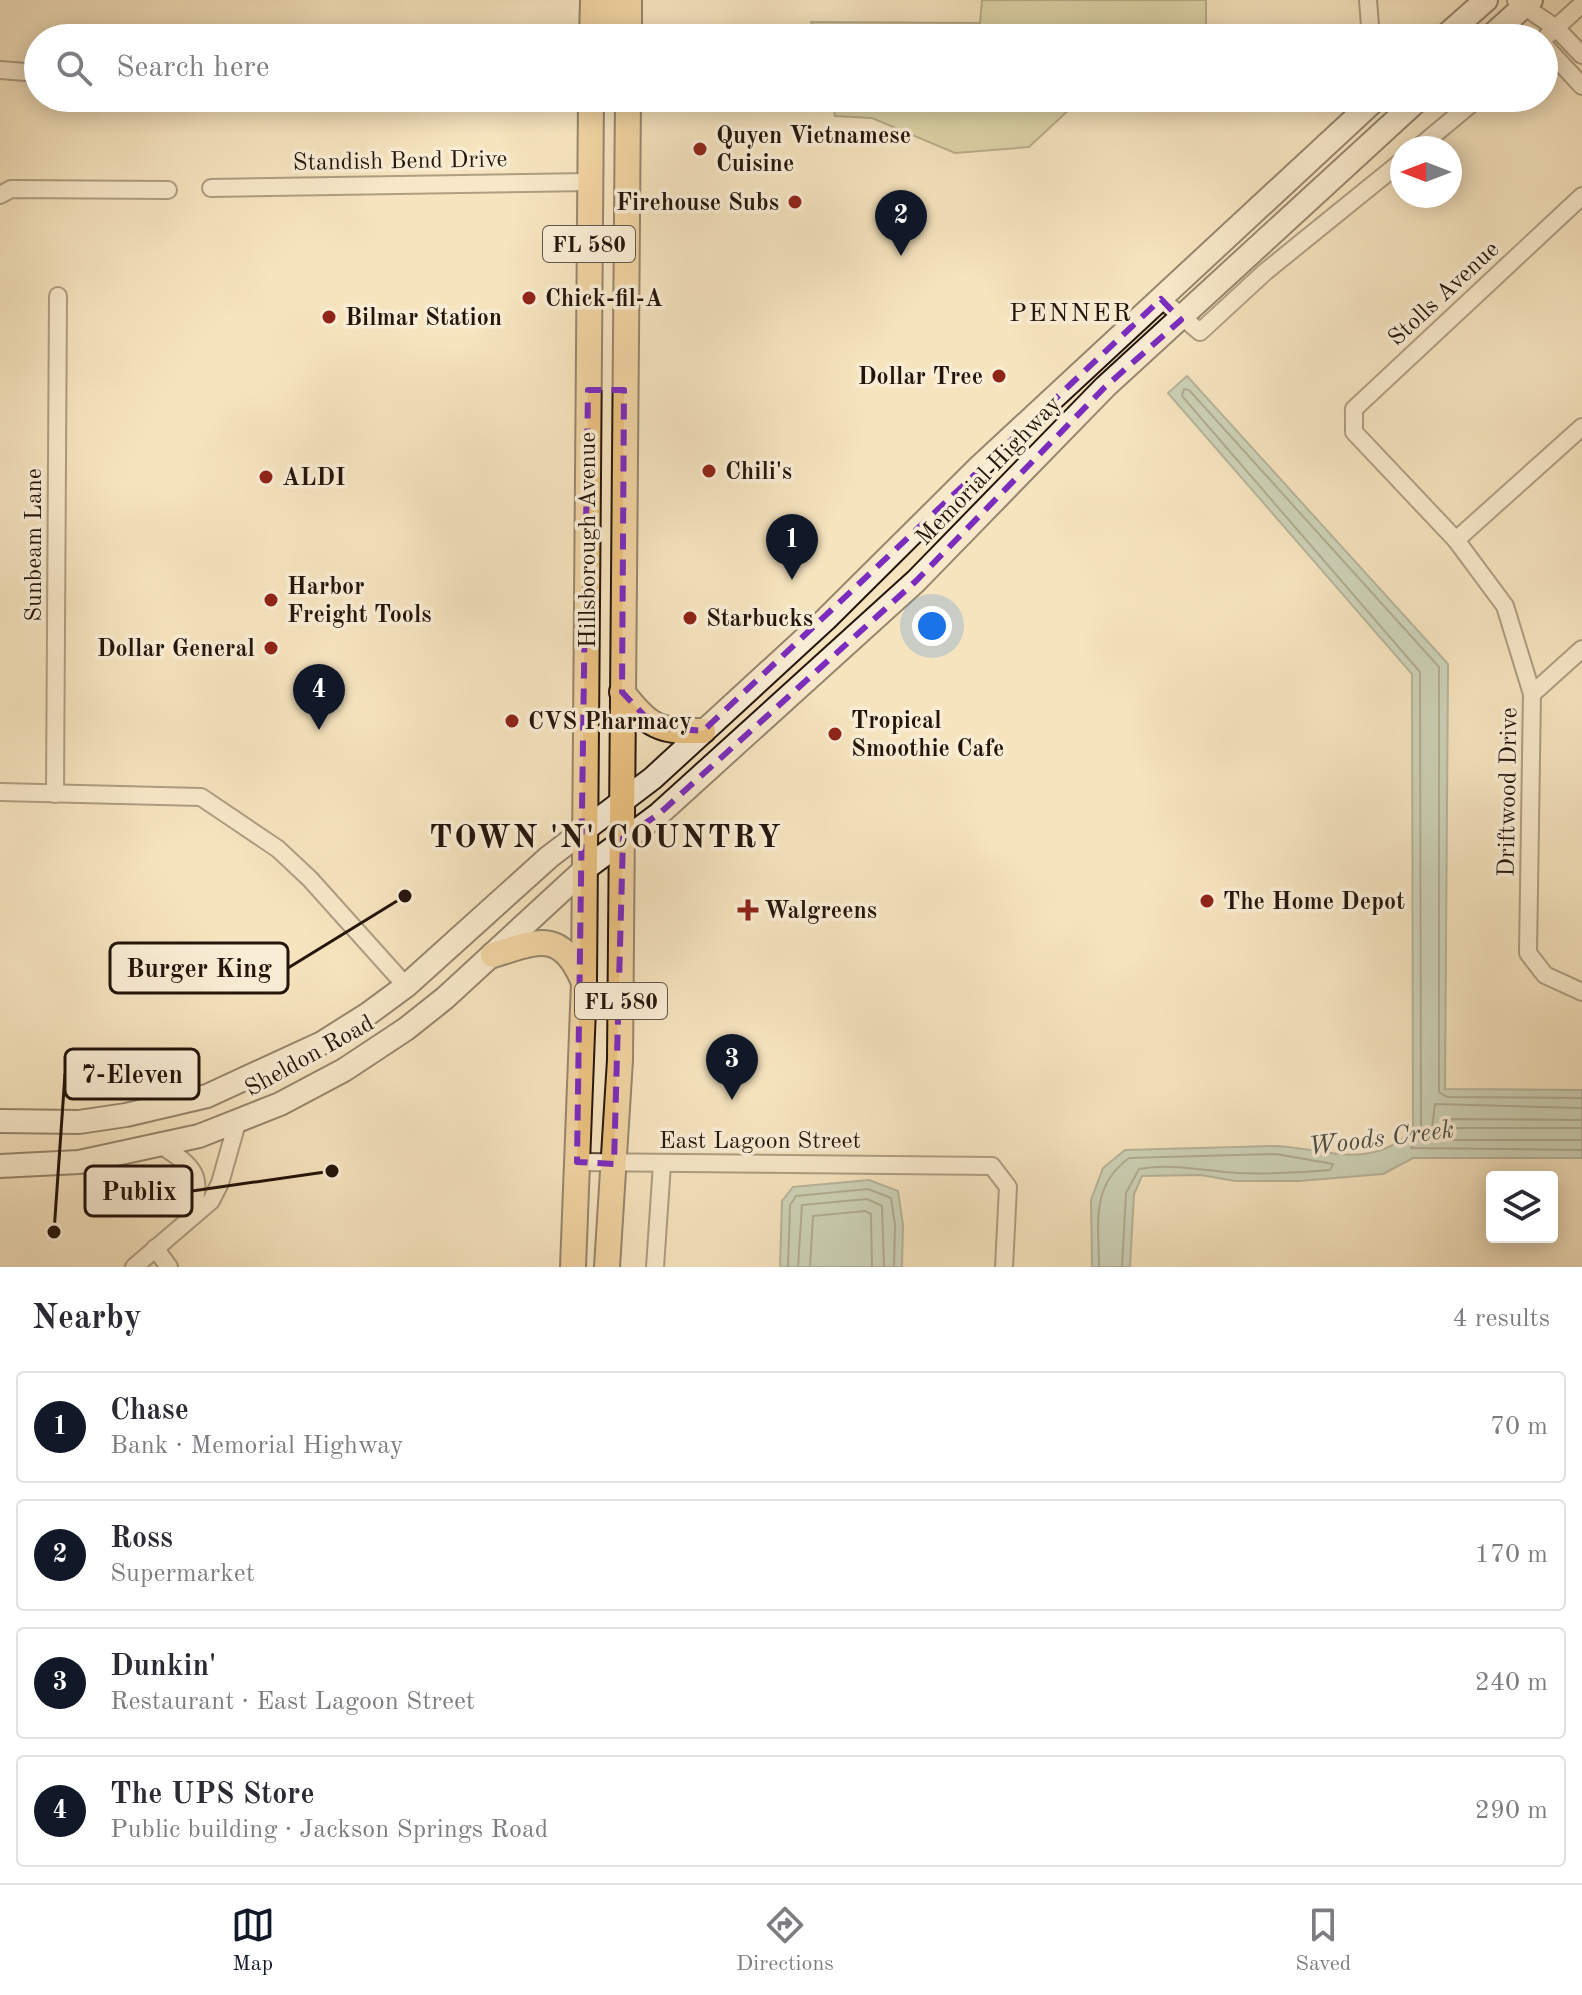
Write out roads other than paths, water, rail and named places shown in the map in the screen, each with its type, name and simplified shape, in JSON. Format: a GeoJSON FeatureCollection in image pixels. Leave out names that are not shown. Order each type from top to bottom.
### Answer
{"type":"FeatureCollection","features":[{"type":"Feature","properties":{"kind":"main road"},"geometry":{"type":"LineString","coordinates":[[592,24],[593,0]]}},
{"type":"Feature","properties":{"kind":"main road"},"geometry":{"type":"LineString","coordinates":[[612,0],[612,24]]}},
{"type":"Feature","properties":{"kind":"main road"},"geometry":{"type":"LineString","coordinates":[[629,0],[629,24]]}},
{"type":"Feature","properties":{"kind":"main road"},"geometry":{"type":"LineString","coordinates":[[1459,24],[1486,0]]}},
{"type":"Feature","properties":{"kind":"main road"},"geometry":{"type":"LineString","coordinates":[[1503,24],[1523,3]]}},
{"type":"Feature","properties":{"kind":"main road","name":"Hillsborough Avenue"},"geometry":{"type":"LineString","coordinates":[[584,982],[592,112]]}},
{"type":"Feature","properties":{"kind":"main road"},"geometry":{"type":"LineString","coordinates":[[600,112],[605,121],[604,222],[624,250]]}},
{"type":"Feature","properties":{"kind":"main road","name":"Hillsborough Avenue"},"geometry":{"type":"LineString","coordinates":[[623,838],[624,250],[628,112]]}},
{"type":"Feature","properties":{"kind":"main road","name":"Memorial Highway"},"geometry":{"type":"LineString","coordinates":[[585,830],[703,731],[826,619],[979,467],[1362,112]]}},
{"type":"Feature","properties":{"kind":"main road","name":"Memorial Highway"},"geometry":{"type":"LineString","coordinates":[[585,869],[659,814],[904,592],[1105,387],[1404,112]]}},
{"type":"Feature","properties":{"kind":"main road"},"geometry":{"type":"LineString","coordinates":[[588,390],[624,390]]}},
{"type":"Feature","properties":{"kind":"main road"},"geometry":{"type":"LineString","coordinates":[[979,467],[998,497]]}},
{"type":"Feature","properties":{"kind":"main road"},"geometry":{"type":"LineString","coordinates":[[622,692],[655,727],[673,732],[703,731]]}},
{"type":"Feature","properties":{"kind":"main road","name":"Sheldon Road"},"geometry":{"type":"LineString","coordinates":[[0,1121],[79,1122],[126,1115],[207,1096],[322,1043],[406,986],[549,857],[585,830]]}},
{"type":"Feature","properties":{"kind":"main road","name":"FL 580"},"geometry":{"type":"LineString","coordinates":[[607,1267],[620,1060],[623,838]]}},
{"type":"Feature","properties":{"kind":"main road","name":"Sheldon Road"},"geometry":{"type":"LineString","coordinates":[[0,1166],[79,1162],[162,1146],[237,1123],[344,1070],[406,1029],[493,955],[585,869]]}},
{"type":"Feature","properties":{"kind":"main road"},"geometry":{"type":"LineString","coordinates":[[493,955],[532,943],[555,943],[573,958],[584,982]]}},
{"type":"Feature","properties":{"kind":"main road","name":"FL 580"},"geometry":{"type":"LineString","coordinates":[[573,1267],[584,982]]}},
{"type":"Feature","properties":{"kind":"street"},"geometry":{"type":"LineString","coordinates":[[1368,0],[1370,24]]}},
{"type":"Feature","properties":{"kind":"street"},"geometry":{"type":"LineString","coordinates":[[1523,3],[1538,24]]}},
{"type":"Feature","properties":{"kind":"street"},"geometry":{"type":"LineString","coordinates":[[1558,25],[1582,4]]}},
{"type":"Feature","properties":{"kind":"street"},"geometry":{"type":"LineString","coordinates":[[1558,42],[1582,55]]}},
{"type":"Feature","properties":{"kind":"street"},"geometry":{"type":"LineString","coordinates":[[1558,60],[1582,86]]}},
{"type":"Feature","properties":{"kind":"street"},"geometry":{"type":"LineString","coordinates":[[0,70],[24,72]]}},
{"type":"Feature","properties":{"kind":"street"},"geometry":{"type":"LineString","coordinates":[[1432,136],[1461,112]]}},
{"type":"Feature","properties":{"kind":"street"},"geometry":{"type":"LineString","coordinates":[[1161,299],[1181,320],[1200,332],[1265,272],[1390,171]]}},
{"type":"Feature","properties":{"kind":"street","name":"Standish Bend Drive"},"geometry":{"type":"LineString","coordinates":[[211,188],[590,182]]}},
{"type":"Feature","properties":{"kind":"street"},"geometry":{"type":"LineString","coordinates":[[0,195],[11,189],[168,190]]}},
{"type":"Feature","properties":{"kind":"street","name":"Stolls Avenue"},"geometry":{"type":"LineString","coordinates":[[1354,432],[1354,409],[1582,196]]}},
{"type":"Feature","properties":{"kind":"street","name":"Sunbeam Lane"},"geometry":{"type":"LineString","coordinates":[[55,794],[58,296]]}},
{"type":"Feature","properties":{"kind":"street"},"geometry":{"type":"LineString","coordinates":[[1456,540],[1582,427]]}},
{"type":"Feature","properties":{"kind":"street","name":"Driftwood Drive"},"geometry":{"type":"LineString","coordinates":[[1354,432],[1456,540],[1505,606],[1532,694],[1528,953],[1545,975],[1582,992]]}},
{"type":"Feature","properties":{"kind":"street"},"geometry":{"type":"LineString","coordinates":[[1532,694],[1582,649]]}},
{"type":"Feature","properties":{"kind":"street"},"geometry":{"type":"LineString","coordinates":[[0,792],[201,797],[278,849],[310,879],[406,986]]}},
{"type":"Feature","properties":{"kind":"street"},"geometry":{"type":"LineString","coordinates":[[134,1267],[211,1201],[220,1183],[237,1123]]}},
{"type":"Feature","properties":{"kind":"street"},"geometry":{"type":"LineString","coordinates":[[162,1146],[183,1160],[197,1175],[198,1195],[188,1218]]}},
{"type":"Feature","properties":{"kind":"street","name":"East Lagoon Street"},"geometry":{"type":"LineString","coordinates":[[577,1162],[992,1166],[1008,1187],[1004,1267]]}},
{"type":"Feature","properties":{"kind":"street"},"geometry":{"type":"LineString","coordinates":[[655,1267],[662,1164]]}},
{"type":"Feature","properties":{"kind":"street"},"geometry":{"type":"LineString","coordinates":[[155,1248],[169,1267]]}},
{"type":"Feature","properties":{"kind":"water"},"geometry":{"type":"Polygon","coordinates":[[[1187,376],[1448,664],[1445,1089],[1582,1090],[1582,1158],[1413,1158],[1383,1174],[1299,1181],[1235,1181],[1201,1175],[1142,1176],[1134,1194],[1130,1267],[1092,1267],[1091,1200],[1103,1168],[1125,1150],[1276,1146],[1347,1155],[1363,1154],[1380,1151],[1413,1131],[1412,674],[1168,393],[1187,376]]]}},
{"type":"Feature","properties":{"kind":"water"},"geometry":{"type":"Polygon","coordinates":[[[869,1180],[898,1191],[903,1225],[902,1267],[780,1267],[782,1201],[793,1187],[869,1180]]]}},
{"type":"Feature","properties":{"kind":"place","name":"Quyen Vietnamese Cuisine"},"geometry":{"type":"Point","coordinates":[700,149]}},
{"type":"Feature","properties":{"kind":"place","name":"Firehouse Subs"},"geometry":{"type":"Point","coordinates":[795,202]}},
{"type":"Feature","properties":{"kind":"place","name":"Ross"},"geometry":{"type":"Point","coordinates":[901,256]}},
{"type":"Feature","properties":{"kind":"place","name":"Chick-fil-A"},"geometry":{"type":"Point","coordinates":[529,298]}},
{"type":"Feature","properties":{"kind":"place","name":"Bilmar Station"},"geometry":{"type":"Point","coordinates":[329,317]}},
{"type":"Feature","properties":{"kind":"place","name":"Dollar Tree"},"geometry":{"type":"Point","coordinates":[999,376]}},
{"type":"Feature","properties":{"kind":"place","name":"Chili's"},"geometry":{"type":"Point","coordinates":[709,471]}},
{"type":"Feature","properties":{"kind":"place","name":"ALDI"},"geometry":{"type":"Point","coordinates":[266,477]}},
{"type":"Feature","properties":{"kind":"place","name":"Chase"},"geometry":{"type":"Point","coordinates":[792,580]}},
{"type":"Feature","properties":{"kind":"place","name":"Harbor Freight Tools"},"geometry":{"type":"Point","coordinates":[271,600]}},
{"type":"Feature","properties":{"kind":"place","name":"Starbucks"},"geometry":{"type":"Point","coordinates":[690,618]}},
{"type":"Feature","properties":{"kind":"place","name":"Dollar General"},"geometry":{"type":"Point","coordinates":[271,648]}},
{"type":"Feature","properties":{"kind":"place","name":"CVS Pharmacy"},"geometry":{"type":"Point","coordinates":[512,721]}},
{"type":"Feature","properties":{"kind":"place","name":"The UPS Store"},"geometry":{"type":"Point","coordinates":[319,730]}},
{"type":"Feature","properties":{"kind":"place","name":"Tropical Smoothie Cafe"},"geometry":{"type":"Point","coordinates":[835,734]}},
{"type":"Feature","properties":{"kind":"place","name":"Burger King"},"geometry":{"type":"Point","coordinates":[405,896]}},
{"type":"Feature","properties":{"kind":"place","name":"The Home Depot"},"geometry":{"type":"Point","coordinates":[1207,901]}},
{"type":"Feature","properties":{"kind":"place","name":"Walgreens"},"geometry":{"type":"Point","coordinates":[748,910]}},
{"type":"Feature","properties":{"kind":"place","name":"Dunkin'"},"geometry":{"type":"Point","coordinates":[732,1100]}},
{"type":"Feature","properties":{"kind":"place","name":"Publix"},"geometry":{"type":"Point","coordinates":[332,1171]}},
{"type":"Feature","properties":{"kind":"place","name":"7-Eleven"},"geometry":{"type":"Point","coordinates":[54,1232]}},
{"type":"Feature","properties":{"kind":"district","name":"PENNER"},"geometry":{"type":"Point","coordinates":[1071,312]}},
{"type":"Feature","properties":{"kind":"district","name":"TOWN 'N' COUNTRY"},"geometry":{"type":"Point","coordinates":[606,836]}},
{"type":"Feature","properties":{"kind":"water label","name":"Woods Creek"},"geometry":{"type":"Point","coordinates":[1381,1137]}}]}
